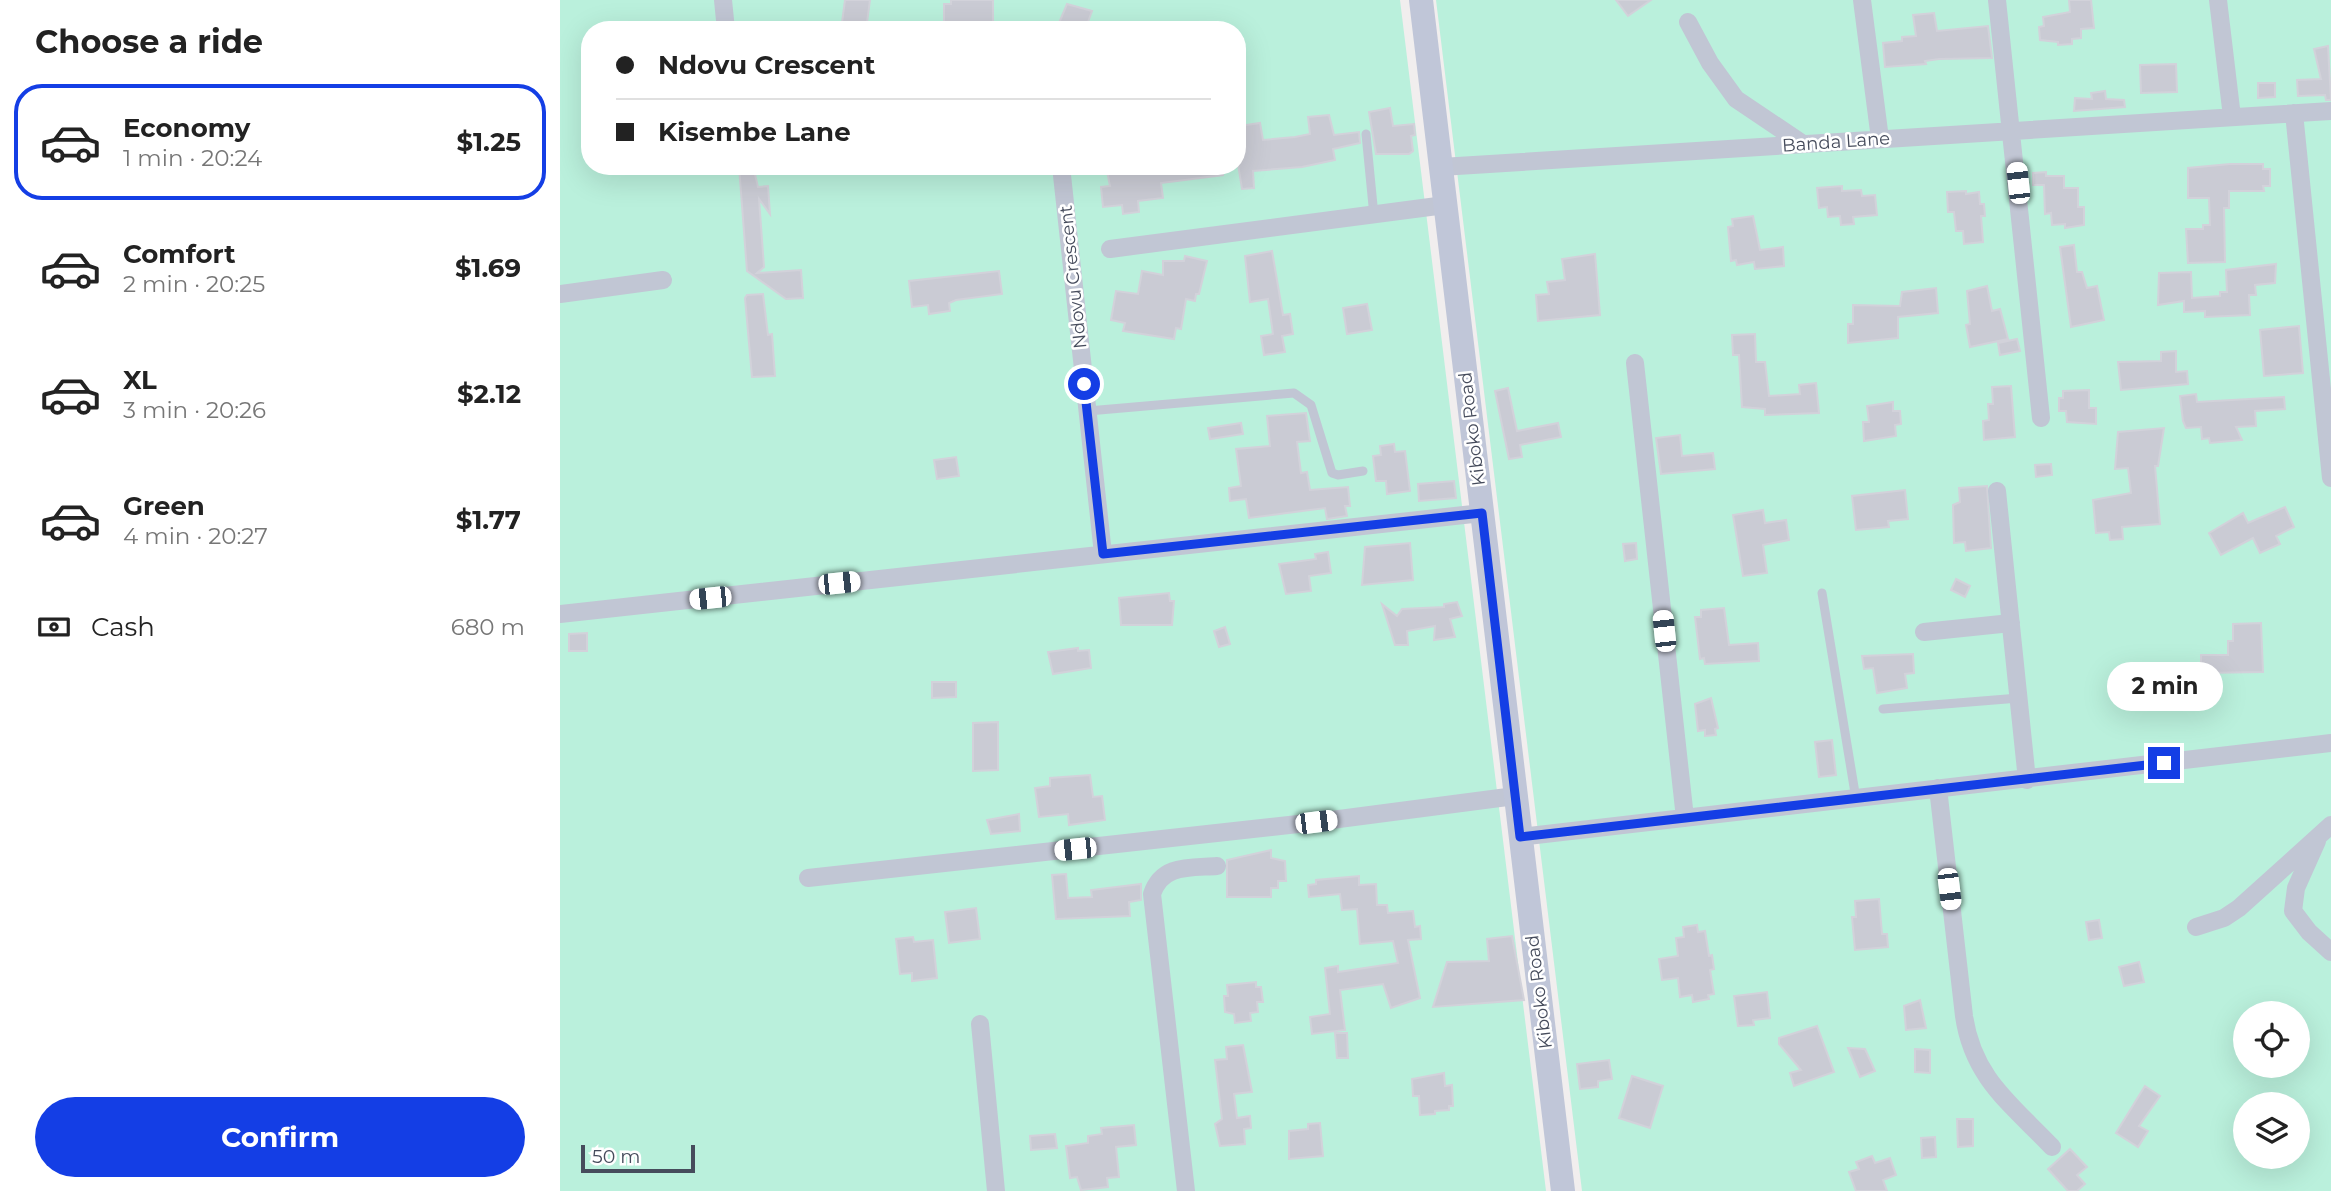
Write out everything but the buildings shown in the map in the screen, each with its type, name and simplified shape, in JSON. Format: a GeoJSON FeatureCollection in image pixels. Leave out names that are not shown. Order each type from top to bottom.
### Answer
{"type":"FeatureCollection","features":[{"type":"Feature","properties":{"kind":"street"},"geometry":{"type":"LineString","coordinates":[[723,0],[725,21]]}},
{"type":"Feature","properties":{"kind":"street","name":"Kiboko Road"},"geometry":{"type":"LineString","coordinates":[[1421,0],[1563,1191]]}},
{"type":"Feature","properties":{"kind":"street"},"geometry":{"type":"LineString","coordinates":[[1862,0],[1880,139]]}},
{"type":"Feature","properties":{"kind":"street"},"geometry":{"type":"LineString","coordinates":[[1997,0],[2041,418]]}},
{"type":"Feature","properties":{"kind":"street"},"geometry":{"type":"LineString","coordinates":[[2218,0],[2232,117]]}},
{"type":"Feature","properties":{"kind":"street"},"geometry":{"type":"LineString","coordinates":[[1688,22],[1710,63],[1736,99],[1803,144]]}},
{"type":"Feature","properties":{"kind":"street","name":"Banda Lane"},"geometry":{"type":"LineString","coordinates":[[1441,167],[2331,111]]}},
{"type":"Feature","properties":{"kind":"street"},"geometry":{"type":"LineString","coordinates":[[2294,113],[2324,323],[2331,478]]}},
{"type":"Feature","properties":{"kind":"street","name":"Ndovu Crescent"},"geometry":{"type":"LineString","coordinates":[[1061,175],[1103,554]]}},
{"type":"Feature","properties":{"kind":"street"},"geometry":{"type":"LineString","coordinates":[[1110,249],[1445,205]]}},
{"type":"Feature","properties":{"kind":"street"},"geometry":{"type":"LineString","coordinates":[[560,294],[663,280]]}},
{"type":"Feature","properties":{"kind":"street"},"geometry":{"type":"LineString","coordinates":[[1635,363],[1685,818]]}},
{"type":"Feature","properties":{"kind":"street"},"geometry":{"type":"LineString","coordinates":[[1997,491],[2027,780]]}},
{"type":"Feature","properties":{"kind":"street"},"geometry":{"type":"LineString","coordinates":[[560,614],[1482,513]]}},
{"type":"Feature","properties":{"kind":"street"},"geometry":{"type":"LineString","coordinates":[[1924,632],[2011,623]]}},
{"type":"Feature","properties":{"kind":"street"},"geometry":{"type":"LineString","coordinates":[[1520,837],[2331,743]]}},
{"type":"Feature","properties":{"kind":"street"},"geometry":{"type":"LineString","coordinates":[[1938,788],[1964,1016],[1972,1053],[1983,1075],[2052,1147]]}},
{"type":"Feature","properties":{"kind":"street"},"geometry":{"type":"LineString","coordinates":[[808,878],[1316,822],[1515,796]]}},
{"type":"Feature","properties":{"kind":"street"},"geometry":{"type":"LineString","coordinates":[[2196,927],[2224,918],[2239,908],[2326,830]]}},
{"type":"Feature","properties":{"kind":"street"},"geometry":{"type":"LineString","coordinates":[[2326,830],[2297,888],[2293,911],[2309,932],[2331,952]]}},
{"type":"Feature","properties":{"kind":"street"},"geometry":{"type":"LineString","coordinates":[[1186,1191],[1152,894],[1157,880],[1167,871],[1217,866]]}},
{"type":"Feature","properties":{"kind":"street"},"geometry":{"type":"LineString","coordinates":[[980,1024],[996,1191]]}},
{"type":"Feature","properties":{"kind":"lane"},"geometry":{"type":"LineString","coordinates":[[1366,134],[1374,216]]}},
{"type":"Feature","properties":{"kind":"lane"},"geometry":{"type":"LineString","coordinates":[[1088,411],[1294,393],[1311,405],[1332,473],[1338,475],[1363,471]]}},
{"type":"Feature","properties":{"kind":"lane"},"geometry":{"type":"LineString","coordinates":[[1822,593],[1856,799]]}},
{"type":"Feature","properties":{"kind":"lane"},"geometry":{"type":"LineString","coordinates":[[1883,709],[2019,698]]}},
{"type":"Feature","properties":{"kind":"green space"},"geometry":{"type":"Polygon","coordinates":[[[560,0],[1400,0],[1546,1191],[560,1191],[560,0]]]}},
{"type":"Feature","properties":{"kind":"green space"},"geometry":{"type":"Polygon","coordinates":[[[1436,0],[2331,0],[2331,1191],[1582,1191],[1436,0]]]}},
{"type":"Feature","properties":{"kind":"route"},"geometry":{"type":"LineString","coordinates":[[1084,384],[1103,554],[1482,513],[1520,837],[2164,763]]}}]}
